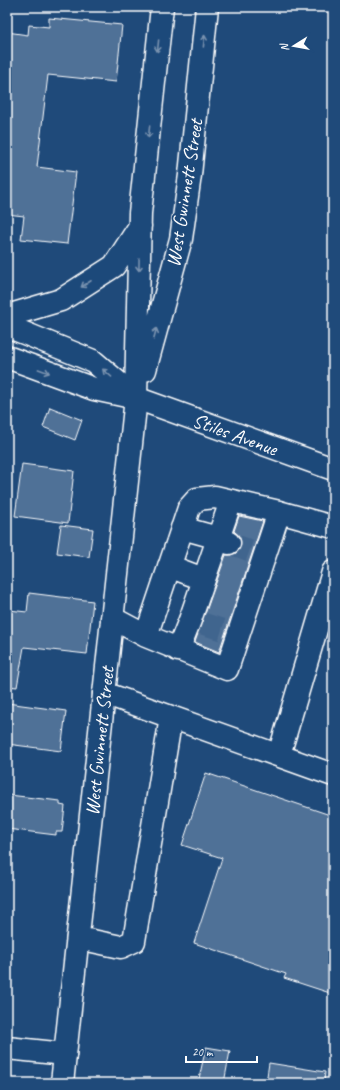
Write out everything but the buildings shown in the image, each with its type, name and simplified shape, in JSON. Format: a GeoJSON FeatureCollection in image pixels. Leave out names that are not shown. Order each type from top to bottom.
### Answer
{"type":"FeatureCollection","features":[{"type":"Feature","properties":{"kind":"main road","name":"West Gwinnett Street"},"geometry":{"type":"LineString","coordinates":[[62,1083],[136,398],[140,213],[162,7]]}},
{"type":"Feature","properties":{"kind":"main road","name":"West Gwinnett Street"},"geometry":{"type":"LineString","coordinates":[[136,398],[181,239],[190,175],[207,7]]}},
{"type":"Feature","properties":{"kind":"main road"},"geometry":{"type":"LineString","coordinates":[[7,316],[61,300],[114,266],[140,226]]}},
{"type":"Feature","properties":{"kind":"main road","name":"Stiles Avenue"},"geometry":{"type":"LineString","coordinates":[[7,326],[93,361],[136,398]]}},
{"type":"Feature","properties":{"kind":"main road","name":"Stiles Avenue"},"geometry":{"type":"LineString","coordinates":[[7,358],[94,389],[136,398],[333,469]]}},
{"type":"Feature","properties":{"kind":"main road"},"geometry":{"type":"LineString","coordinates":[[146,636],[189,508],[197,499],[215,496],[333,526]]}},
{"type":"Feature","properties":{"kind":"main road"},"geometry":{"type":"LineString","coordinates":[[178,650],[195,621],[203,579],[224,541],[231,500]]}},
{"type":"Feature","properties":{"kind":"main road"},"geometry":{"type":"LineString","coordinates":[[112,618],[146,636],[226,669],[232,633],[259,554],[280,512]]}},
{"type":"Feature","properties":{"kind":"main road"},"geometry":{"type":"LineString","coordinates":[[182,528],[224,541]]}},
{"type":"Feature","properties":{"kind":"main road"},"geometry":{"type":"LineString","coordinates":[[169,566],[203,579]]}},
{"type":"Feature","properties":{"kind":"main road"},"geometry":{"type":"LineString","coordinates":[[279,755],[333,572]]}},
{"type":"Feature","properties":{"kind":"main road"},"geometry":{"type":"LineString","coordinates":[[104,693],[333,775]]}},
{"type":"Feature","properties":{"kind":"main road"},"geometry":{"type":"LineString","coordinates":[[78,938],[121,947],[134,941],[171,717]]}},
{"type":"Feature","properties":{"kind":"main road"},"geometry":{"type":"LineString","coordinates":[[7,1048],[65,1054]]}},
{"type":"Feature","properties":{"kind":"tunnel"},"geometry":{"type":"LineString","coordinates":[[229,543],[254,552]]}},
{"type":"Feature","properties":{"kind":"tunnel"},"geometry":{"type":"LineString","coordinates":[[201,623],[226,631]]}}]}
